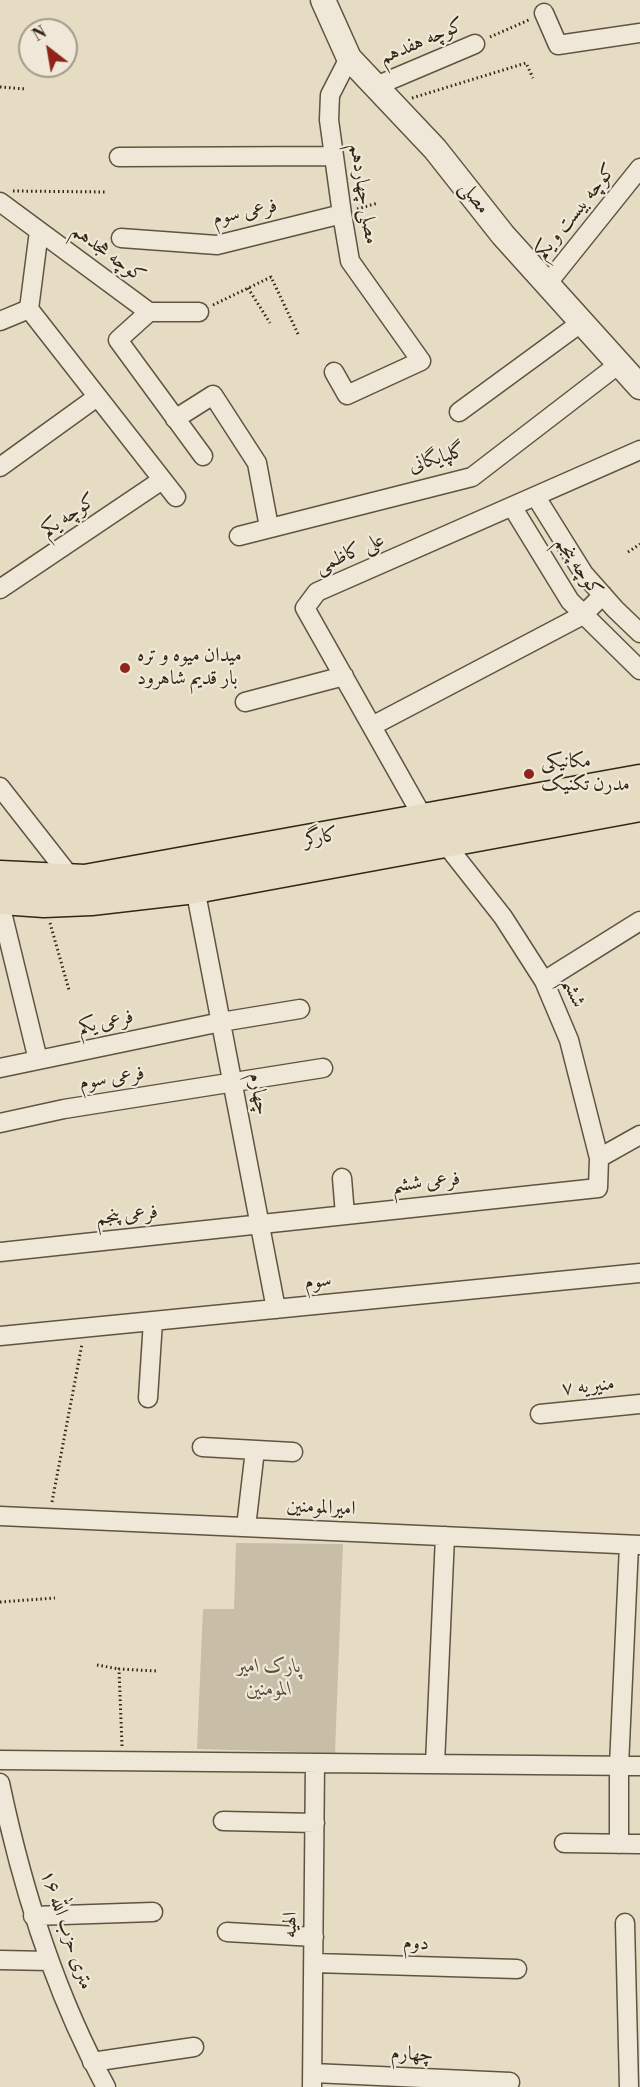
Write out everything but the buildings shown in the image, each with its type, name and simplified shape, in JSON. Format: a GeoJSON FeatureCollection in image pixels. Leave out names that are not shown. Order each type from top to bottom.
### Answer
{"type":"FeatureCollection","features":[{"type":"Feature","properties":{"kind":"main road","name":"کارگر"},"geometry":{"type":"LineString","coordinates":[[0,876],[85,880],[640,780]]}},
{"type":"Feature","properties":{"kind":"main road","name":"کارگر"},"geometry":{"type":"LineString","coordinates":[[0,899],[45,902],[90,900],[195,888],[640,806]]}},
{"type":"Feature","properties":{"kind":"street","name":"مصلی"},"geometry":{"type":"LineString","coordinates":[[323,0],[350,58],[435,149],[503,235],[619,364],[639,382]]}},
{"type":"Feature","properties":{"kind":"street"},"geometry":{"type":"LineString","coordinates":[[544,13],[558,45],[640,33]]}},
{"type":"Feature","properties":{"kind":"street","name":"کوچه هفدهم"},"geometry":{"type":"LineString","coordinates":[[376,86],[474,44]]}},
{"type":"Feature","properties":{"kind":"street","name":"مصلی چهاردهم"},"geometry":{"type":"LineString","coordinates":[[334,372],[347,395],[421,361],[350,261],[329,120],[330,95],[350,58]]}},
{"type":"Feature","properties":{"kind":"street"},"geometry":{"type":"LineString","coordinates":[[119,157],[334,156]]}},
{"type":"Feature","properties":{"kind":"street","name":"کوچه بیست و یکم"},"geometry":{"type":"LineString","coordinates":[[547,284],[640,168]]}},
{"type":"Feature","properties":{"kind":"street","name":"کوچه هجدهم"},"geometry":{"type":"LineString","coordinates":[[6,197],[39,231],[149,312],[199,312]]}},
{"type":"Feature","properties":{"kind":"street","name":"فرعی سوم"},"geometry":{"type":"LineString","coordinates":[[121,238],[217,245],[342,214]]}},
{"type":"Feature","properties":{"kind":"street"},"geometry":{"type":"LineString","coordinates":[[39,231],[29,309],[176,497]]}},
{"type":"Feature","properties":{"kind":"street"},"geometry":{"type":"LineString","coordinates":[[0,321],[29,309]]}},
{"type":"Feature","properties":{"kind":"street"},"geometry":{"type":"LineString","coordinates":[[149,312],[118,340],[203,456]]}},
{"type":"Feature","properties":{"kind":"street"},"geometry":{"type":"LineString","coordinates":[[459,412],[582,322]]}},
{"type":"Feature","properties":{"kind":"street","name":"گلپایگانی"},"geometry":{"type":"LineString","coordinates":[[238,536],[471,477],[619,364]]}},
{"type":"Feature","properties":{"kind":"street"},"geometry":{"type":"LineString","coordinates":[[175,419],[213,394],[257,463],[269,527]]}},
{"type":"Feature","properties":{"kind":"street"},"geometry":{"type":"LineString","coordinates":[[0,467],[98,396]]}},
{"type":"Feature","properties":{"kind":"street","name":"علی کاظمی"},"geometry":{"type":"LineString","coordinates":[[424,819],[305,608],[317,592],[513,508],[640,450]]}},
{"type":"Feature","properties":{"kind":"street","name":"کوچه یکم"},"geometry":{"type":"LineString","coordinates":[[0,589],[162,480]]}},
{"type":"Feature","properties":{"kind":"street"},"geometry":{"type":"LineString","coordinates":[[536,497],[584,574],[640,633]]}},
{"type":"Feature","properties":{"kind":"street","name":"کوچه پنجم"},"geometry":{"type":"LineString","coordinates":[[513,508],[570,601],[640,670]]}},
{"type":"Feature","properties":{"kind":"street"},"geometry":{"type":"LineString","coordinates":[[372,726],[583,615],[603,594]]}},
{"type":"Feature","properties":{"kind":"street"},"geometry":{"type":"LineString","coordinates":[[245,702],[344,676]]}},
{"type":"Feature","properties":{"kind":"street"},"geometry":{"type":"LineString","coordinates":[[0,787],[72,879]]}},
{"type":"Feature","properties":{"kind":"street","name":"ششم"},"geometry":{"type":"LineString","coordinates":[[444,842],[503,917],[544,981],[569,1040],[598,1158],[598,1188]]}},
{"type":"Feature","properties":{"kind":"street","name":"چهارم"},"geometry":{"type":"LineString","coordinates":[[195,888],[276,1309]]}},
{"type":"Feature","properties":{"kind":"street"},"geometry":{"type":"LineString","coordinates":[[0,904],[38,1060]]}},
{"type":"Feature","properties":{"kind":"street"},"geometry":{"type":"LineString","coordinates":[[544,981],[640,921]]}},
{"type":"Feature","properties":{"kind":"street","name":"فرعی یکم"},"geometry":{"type":"LineString","coordinates":[[0,1068],[221,1022],[300,1009]]}},
{"type":"Feature","properties":{"kind":"street","name":"فرعی سوم"},"geometry":{"type":"LineString","coordinates":[[0,1123],[64,1109],[323,1068]]}},
{"type":"Feature","properties":{"kind":"street"},"geometry":{"type":"LineString","coordinates":[[598,1158],[640,1135]]}},
{"type":"Feature","properties":{"kind":"street"},"geometry":{"type":"LineString","coordinates":[[342,1178],[345,1215]]}},
{"type":"Feature","properties":{"kind":"street","name":"فرعی ششم"},"geometry":{"type":"LineString","coordinates":[[260,1224],[598,1188]]}},
{"type":"Feature","properties":{"kind":"street","name":"فرعی پنجم"},"geometry":{"type":"LineString","coordinates":[[0,1252],[260,1224]]}},
{"type":"Feature","properties":{"kind":"street","name":"سوم"},"geometry":{"type":"LineString","coordinates":[[0,1336],[640,1272]]}},
{"type":"Feature","properties":{"kind":"street"},"geometry":{"type":"LineString","coordinates":[[148,1398],[153,1321]]}},
{"type":"Feature","properties":{"kind":"street","name":"منیریه ۷"},"geometry":{"type":"LineString","coordinates":[[540,1414],[640,1404]]}},
{"type":"Feature","properties":{"kind":"street"},"geometry":{"type":"LineString","coordinates":[[202,1447],[293,1452]]}},
{"type":"Feature","properties":{"kind":"street"},"geometry":{"type":"LineString","coordinates":[[246,1527],[255,1450]]}},
{"type":"Feature","properties":{"kind":"street","name":"امیرالمومنین"},"geometry":{"type":"LineString","coordinates":[[0,1516],[635,1545]]}},
{"type":"Feature","properties":{"kind":"street"},"geometry":{"type":"LineString","coordinates":[[435,1764],[445,1536]]}},
{"type":"Feature","properties":{"kind":"street"},"geometry":{"type":"LineString","coordinates":[[619,1844],[619,1766],[635,1545]]}},
{"type":"Feature","properties":{"kind":"street"},"geometry":{"type":"LineString","coordinates":[[0,1760],[640,1766]]}},
{"type":"Feature","properties":{"kind":"street","name":"الهیه"},"geometry":{"type":"LineString","coordinates":[[313,2080],[315,1763]]}},
{"type":"Feature","properties":{"kind":"street","name":"۱۶ متری حزب الله"},"geometry":{"type":"LineString","coordinates":[[0,1783],[5,1835],[33,1916],[49,1961],[92,2062],[106,2087]]}},
{"type":"Feature","properties":{"kind":"street"},"geometry":{"type":"LineString","coordinates":[[223,1821],[315,1823]]}},
{"type":"Feature","properties":{"kind":"street"},"geometry":{"type":"LineString","coordinates":[[564,1843],[640,1844]]}},
{"type":"Feature","properties":{"kind":"street"},"geometry":{"type":"LineString","coordinates":[[33,1916],[153,1912]]}},
{"type":"Feature","properties":{"kind":"street"},"geometry":{"type":"LineString","coordinates":[[625,1923],[629,2087]]}},
{"type":"Feature","properties":{"kind":"street"},"geometry":{"type":"LineString","coordinates":[[227,1932],[314,1937]]}},
{"type":"Feature","properties":{"kind":"street"},"geometry":{"type":"LineString","coordinates":[[0,1960],[49,1961]]}},
{"type":"Feature","properties":{"kind":"street","name":"دوم"},"geometry":{"type":"LineString","coordinates":[[314,1963],[517,1969]]}},
{"type":"Feature","properties":{"kind":"street"},"geometry":{"type":"LineString","coordinates":[[92,2062],[194,2047]]}},
{"type":"Feature","properties":{"kind":"street","name":"چهارم"},"geometry":{"type":"LineString","coordinates":[[313,2080],[510,2082]]}},
{"type":"Feature","properties":{"kind":"path","name":"کوچه هفدهم"},"geometry":{"type":"LineString","coordinates":[[474,44],[544,13]]}},
{"type":"Feature","properties":{"kind":"path"},"geometry":{"type":"LineString","coordinates":[[393,104],[526,63],[533,78]]}},
{"type":"Feature","properties":{"kind":"path"},"geometry":{"type":"LineString","coordinates":[[0,87],[26,89]]}},
{"type":"Feature","properties":{"kind":"path"},"geometry":{"type":"LineString","coordinates":[[6,197],[107,192]]}},
{"type":"Feature","properties":{"kind":"path"},"geometry":{"type":"LineString","coordinates":[[342,214],[378,203]]}},
{"type":"Feature","properties":{"kind":"path"},"geometry":{"type":"LineString","coordinates":[[199,312],[271,277],[299,336]]}},
{"type":"Feature","properties":{"kind":"path"},"geometry":{"type":"LineString","coordinates":[[248,288],[270,323]]}},
{"type":"Feature","properties":{"kind":"path"},"geometry":{"type":"LineString","coordinates":[[628,552],[640,544]]}},
{"type":"Feature","properties":{"kind":"path"},"geometry":{"type":"LineString","coordinates":[[45,902],[69,990]]}},
{"type":"Feature","properties":{"kind":"path"},"geometry":{"type":"LineString","coordinates":[[49,1519],[85,1328]]}},
{"type":"Feature","properties":{"kind":"path"},"geometry":{"type":"LineString","coordinates":[[0,1602],[55,1598]]}},
{"type":"Feature","properties":{"kind":"path"},"geometry":{"type":"LineString","coordinates":[[97,1665],[157,1671]]}},
{"type":"Feature","properties":{"kind":"path"},"geometry":{"type":"LineString","coordinates":[[119,1669],[123,1761]]}},
{"type":"Feature","properties":{"kind":"green space","name":"پارک امیر المومنین"},"geometry":{"type":"Polygon","coordinates":[[[236,1543],[343,1544],[335,1753],[197,1749],[203,1609],[234,1609],[236,1543]]]}},
{"type":"Feature","properties":{"kind":"place","name":"میدان میوه و تره بار قدیم شاهرود"},"geometry":{"type":"Point","coordinates":[125,668]}},
{"type":"Feature","properties":{"kind":"place","name":"مکانیکی مدرن تکنیک"},"geometry":{"type":"Point","coordinates":[529,774]}}]}
